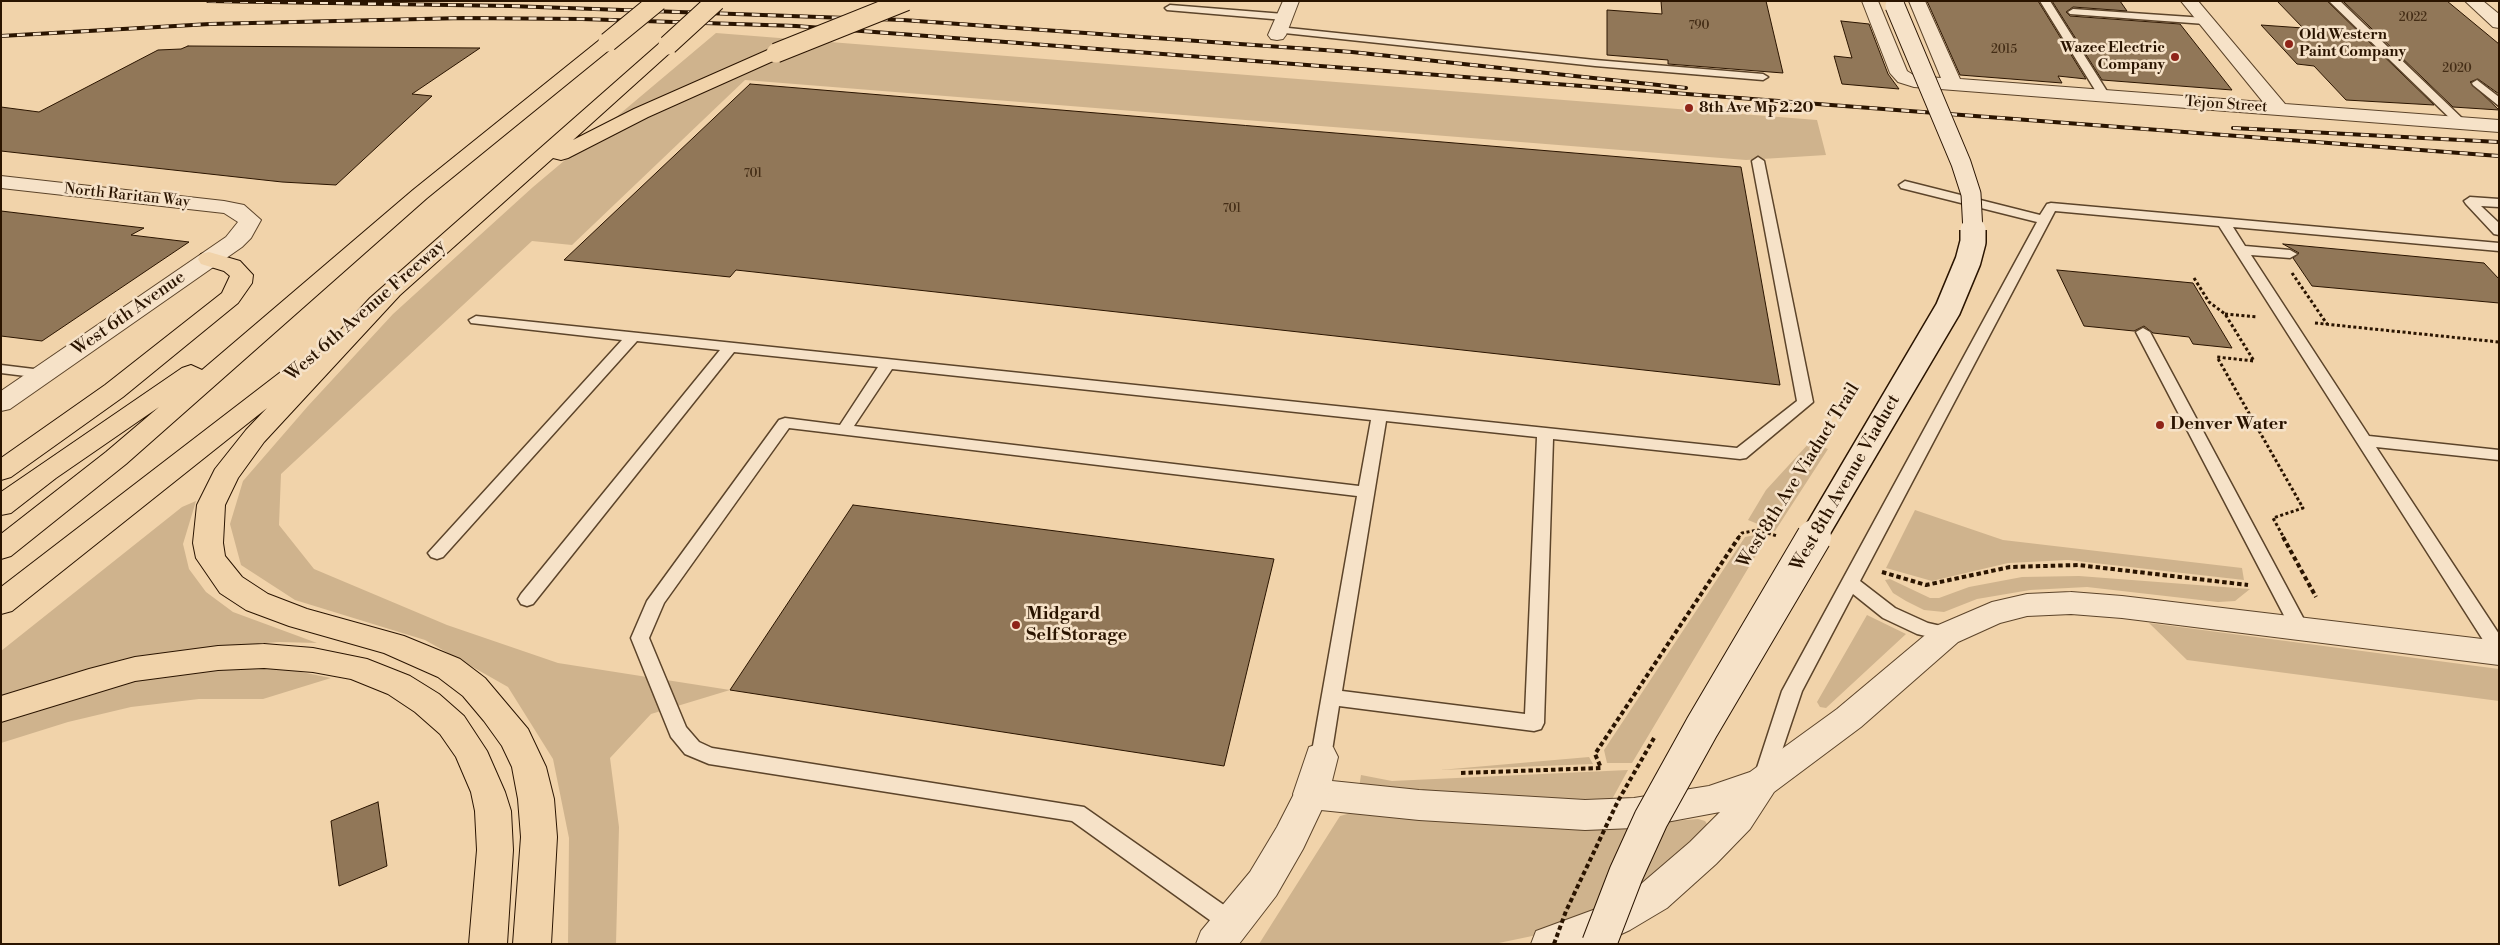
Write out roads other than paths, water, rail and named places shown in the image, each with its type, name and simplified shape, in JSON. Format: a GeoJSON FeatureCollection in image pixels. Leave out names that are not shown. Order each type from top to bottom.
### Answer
{"type":"FeatureCollection","features":[{"type":"Feature","properties":{"kind":"highway"},"geometry":{"type":"LineString","coordinates":[[1,549],[116,458],[304,293],[509,120],[658,1]]}},
{"type":"Feature","properties":{"kind":"highway","name":"West 6th Avenue Freeway"},"geometry":{"type":"LineString","coordinates":[[1,603],[285,381],[391,292],[716,1]]}},
{"type":"Feature","properties":{"kind":"highway"},"geometry":{"type":"LineString","coordinates":[[776,53],[829,26],[871,1]]}},
{"type":"Feature","properties":{"kind":"highway"},"geometry":{"type":"LineString","coordinates":[[524,173],[616,125],[682,94],[776,53],[906,1]]}},
{"type":"Feature","properties":{"kind":"highway"},"geometry":{"type":"LineString","coordinates":[[1,471],[114,391],[230,298],[240,283],[242,275],[232,266],[209,259]]}},
{"type":"Feature","properties":{"kind":"highway"},"geometry":{"type":"LineString","coordinates":[[391,292],[256,436],[225,475],[211,505],[208,543],[211,558],[231,585],[257,602],[300,618],[408,650],[448,668],[474,687],[516,739],[529,768],[536,799],[539,837],[533,935]]}},
{"type":"Feature","properties":{"kind":"highway"},"geometry":{"type":"LineString","coordinates":[[1,506],[304,293]]}},
{"type":"Feature","properties":{"kind":"highway"},"geometry":{"type":"LineString","coordinates":[[1,709],[89,681],[135,669],[218,658],[264,656],[313,660],[356,668],[399,685],[427,703],[452,725],[470,751],[488,792],[493,811],[495,850],[488,944]]}},
{"type":"Feature","properties":{"kind":"street"},"geometry":{"type":"LineString","coordinates":[[1280,27],[1291,1]]}},
{"type":"Feature","properties":{"kind":"street"},"geometry":{"type":"LineString","coordinates":[[2472,1],[2499,22]]}},
{"type":"Feature","properties":{"kind":"street"},"geometry":{"type":"LineString","coordinates":[[1894,3],[1953,84]]}},
{"type":"Feature","properties":{"kind":"street","name":"Tejon Street"},"geometry":{"type":"LineString","coordinates":[[1894,3],[1878,17],[1899,73],[1904,78],[1914,81],[2499,126]]}},
{"type":"Feature","properties":{"kind":"street","name":"West 8th Avenue Viaduct"},"geometry":{"type":"LineString","coordinates":[[1599,944],[1626,874],[1667,790],[1948,309],[1968,261],[1973,242],[1971,194],[1961,163],[1894,3]]}},
{"type":"Feature","properties":{"kind":"street"},"geometry":{"type":"LineString","coordinates":[[2197,11],[2279,109]]}},
{"type":"Feature","properties":{"kind":"street","name":"North Raritan Way"},"geometry":{"type":"LineString","coordinates":[[1,182],[224,207],[236,210],[250,220]]}},
{"type":"Feature","properties":{"kind":"street","name":"West 6th Avenue"},"geometry":{"type":"LineString","coordinates":[[1,403],[209,259],[243,233],[250,220]]}},
{"type":"Feature","properties":{"kind":"street"},"geometry":{"type":"LineString","coordinates":[[1311,794],[1419,805],[1585,815],[1634,813],[1709,802],[1762,782],[1850,718],[1947,634],[1986,616],[2013,607],[2055,603],[2122,607],[2299,627],[2499,653]]}},
{"type":"Feature","properties":{"kind":"street"},"geometry":{"type":"LineString","coordinates":[[1224,934],[1263,884],[1290,838],[1311,794],[1321,757]]}},
{"type":"Feature","properties":{"kind":"street"},"geometry":{"type":"LineString","coordinates":[[1552,944],[1617,918],[1654,896],[1682,873],[1737,818],[1762,782]]}},
{"type":"Feature","properties":{"kind":"lane"},"geometry":{"type":"LineString","coordinates":[[2046,1],[2104,96]]}},
{"type":"Feature","properties":{"kind":"lane"},"geometry":{"type":"LineString","coordinates":[[2334,1],[2461,123]]}},
{"type":"Feature","properties":{"kind":"lane"},"geometry":{"type":"LineString","coordinates":[[2129,7],[2197,11]]}},
{"type":"Feature","properties":{"kind":"lane"},"geometry":{"type":"LineString","coordinates":[[1170,8],[1280,27],[1595,63],[1763,77]]}},
{"type":"Feature","properties":{"kind":"lane"},"geometry":{"type":"LineString","coordinates":[[2073,12],[2197,11]]}},
{"type":"Feature","properties":{"kind":"lane"},"geometry":{"type":"LineString","coordinates":[[2477,83],[2499,103]]}},
{"type":"Feature","properties":{"kind":"lane"},"geometry":{"type":"LineString","coordinates":[[476,320],[1740,454],[1805,402],[1758,161]]}},
{"type":"Feature","properties":{"kind":"lane"},"geometry":{"type":"LineString","coordinates":[[1905,185],[2044,220]]}},
{"type":"Feature","properties":{"kind":"lane"},"geometry":{"type":"LineString","coordinates":[[2499,204],[2470,201],[2499,231]]}},
{"type":"Feature","properties":{"kind":"lane"},"geometry":{"type":"LineString","coordinates":[[1762,782],[1792,692],[1849,582],[2051,207],[2499,247]]}},
{"type":"Feature","properties":{"kind":"lane"},"geometry":{"type":"LineString","coordinates":[[2223,222],[2499,649]]}},
{"type":"Feature","properties":{"kind":"lane"},"geometry":{"type":"LineString","coordinates":[[2240,250],[2284,254]]}},
{"type":"Feature","properties":{"kind":"lane"},"geometry":{"type":"LineString","coordinates":[[2143,332],[2299,627]]}},
{"type":"Feature","properties":{"kind":"lane"},"geometry":{"type":"LineString","coordinates":[[437,553],[633,337]]}},
{"type":"Feature","properties":{"kind":"lane"},"geometry":{"type":"LineString","coordinates":[[527,599],[730,348]]}},
{"type":"Feature","properties":{"kind":"lane"},"geometry":{"type":"LineString","coordinates":[[844,430],[888,364]]}},
{"type":"Feature","properties":{"kind":"lane"},"geometry":{"type":"LineString","coordinates":[[1,369],[42,374]]}},
{"type":"Feature","properties":{"kind":"lane"},"geometry":{"type":"LineString","coordinates":[[1321,757],[1379,416]]}},
{"type":"Feature","properties":{"kind":"lane"},"geometry":{"type":"LineString","coordinates":[[1224,934],[1077,813],[709,756],[692,748],[678,731],[640,638],[656,601],[785,423],[1367,492]]}},
{"type":"Feature","properties":{"kind":"lane"},"geometry":{"type":"LineString","coordinates":[[1332,697],[1534,723],[1545,434]]}},
{"type":"Feature","properties":{"kind":"lane"},"geometry":{"type":"LineString","coordinates":[[2363,440],[2499,455]]}},
{"type":"Feature","properties":{"kind":"lane"},"geometry":{"type":"LineString","coordinates":[[1849,582],[1890,613],[1924,628],[1947,634]]}},
{"type":"Feature","properties":{"kind":"railway"},"geometry":{"type":"LineString","coordinates":[[208,1],[510,6],[903,20],[1352,52],[1686,88]]}},
{"type":"Feature","properties":{"kind":"railway"},"geometry":{"type":"LineString","coordinates":[[1,36],[210,24],[464,18],[582,19],[796,26],[2499,156]]}},
{"type":"Feature","properties":{"kind":"railway"},"geometry":{"type":"LineString","coordinates":[[2233,128],[2499,142]]}},
{"type":"Feature","properties":{"kind":"place","name":"Old Western Paint Company"},"geometry":{"type":"Point","coordinates":[2289,44]}},
{"type":"Feature","properties":{"kind":"place","name":"Wazee Electric Company"},"geometry":{"type":"Point","coordinates":[2175,57]}},
{"type":"Feature","properties":{"kind":"place","name":"8th Ave Mp 2.20"},"geometry":{"type":"Point","coordinates":[1689,108]}},
{"type":"Feature","properties":{"kind":"place","name":"Denver Water"},"geometry":{"type":"Point","coordinates":[2160,425]}},
{"type":"Feature","properties":{"kind":"place","name":"Midgard Self Storage"},"geometry":{"type":"Point","coordinates":[1016,625]}}]}
